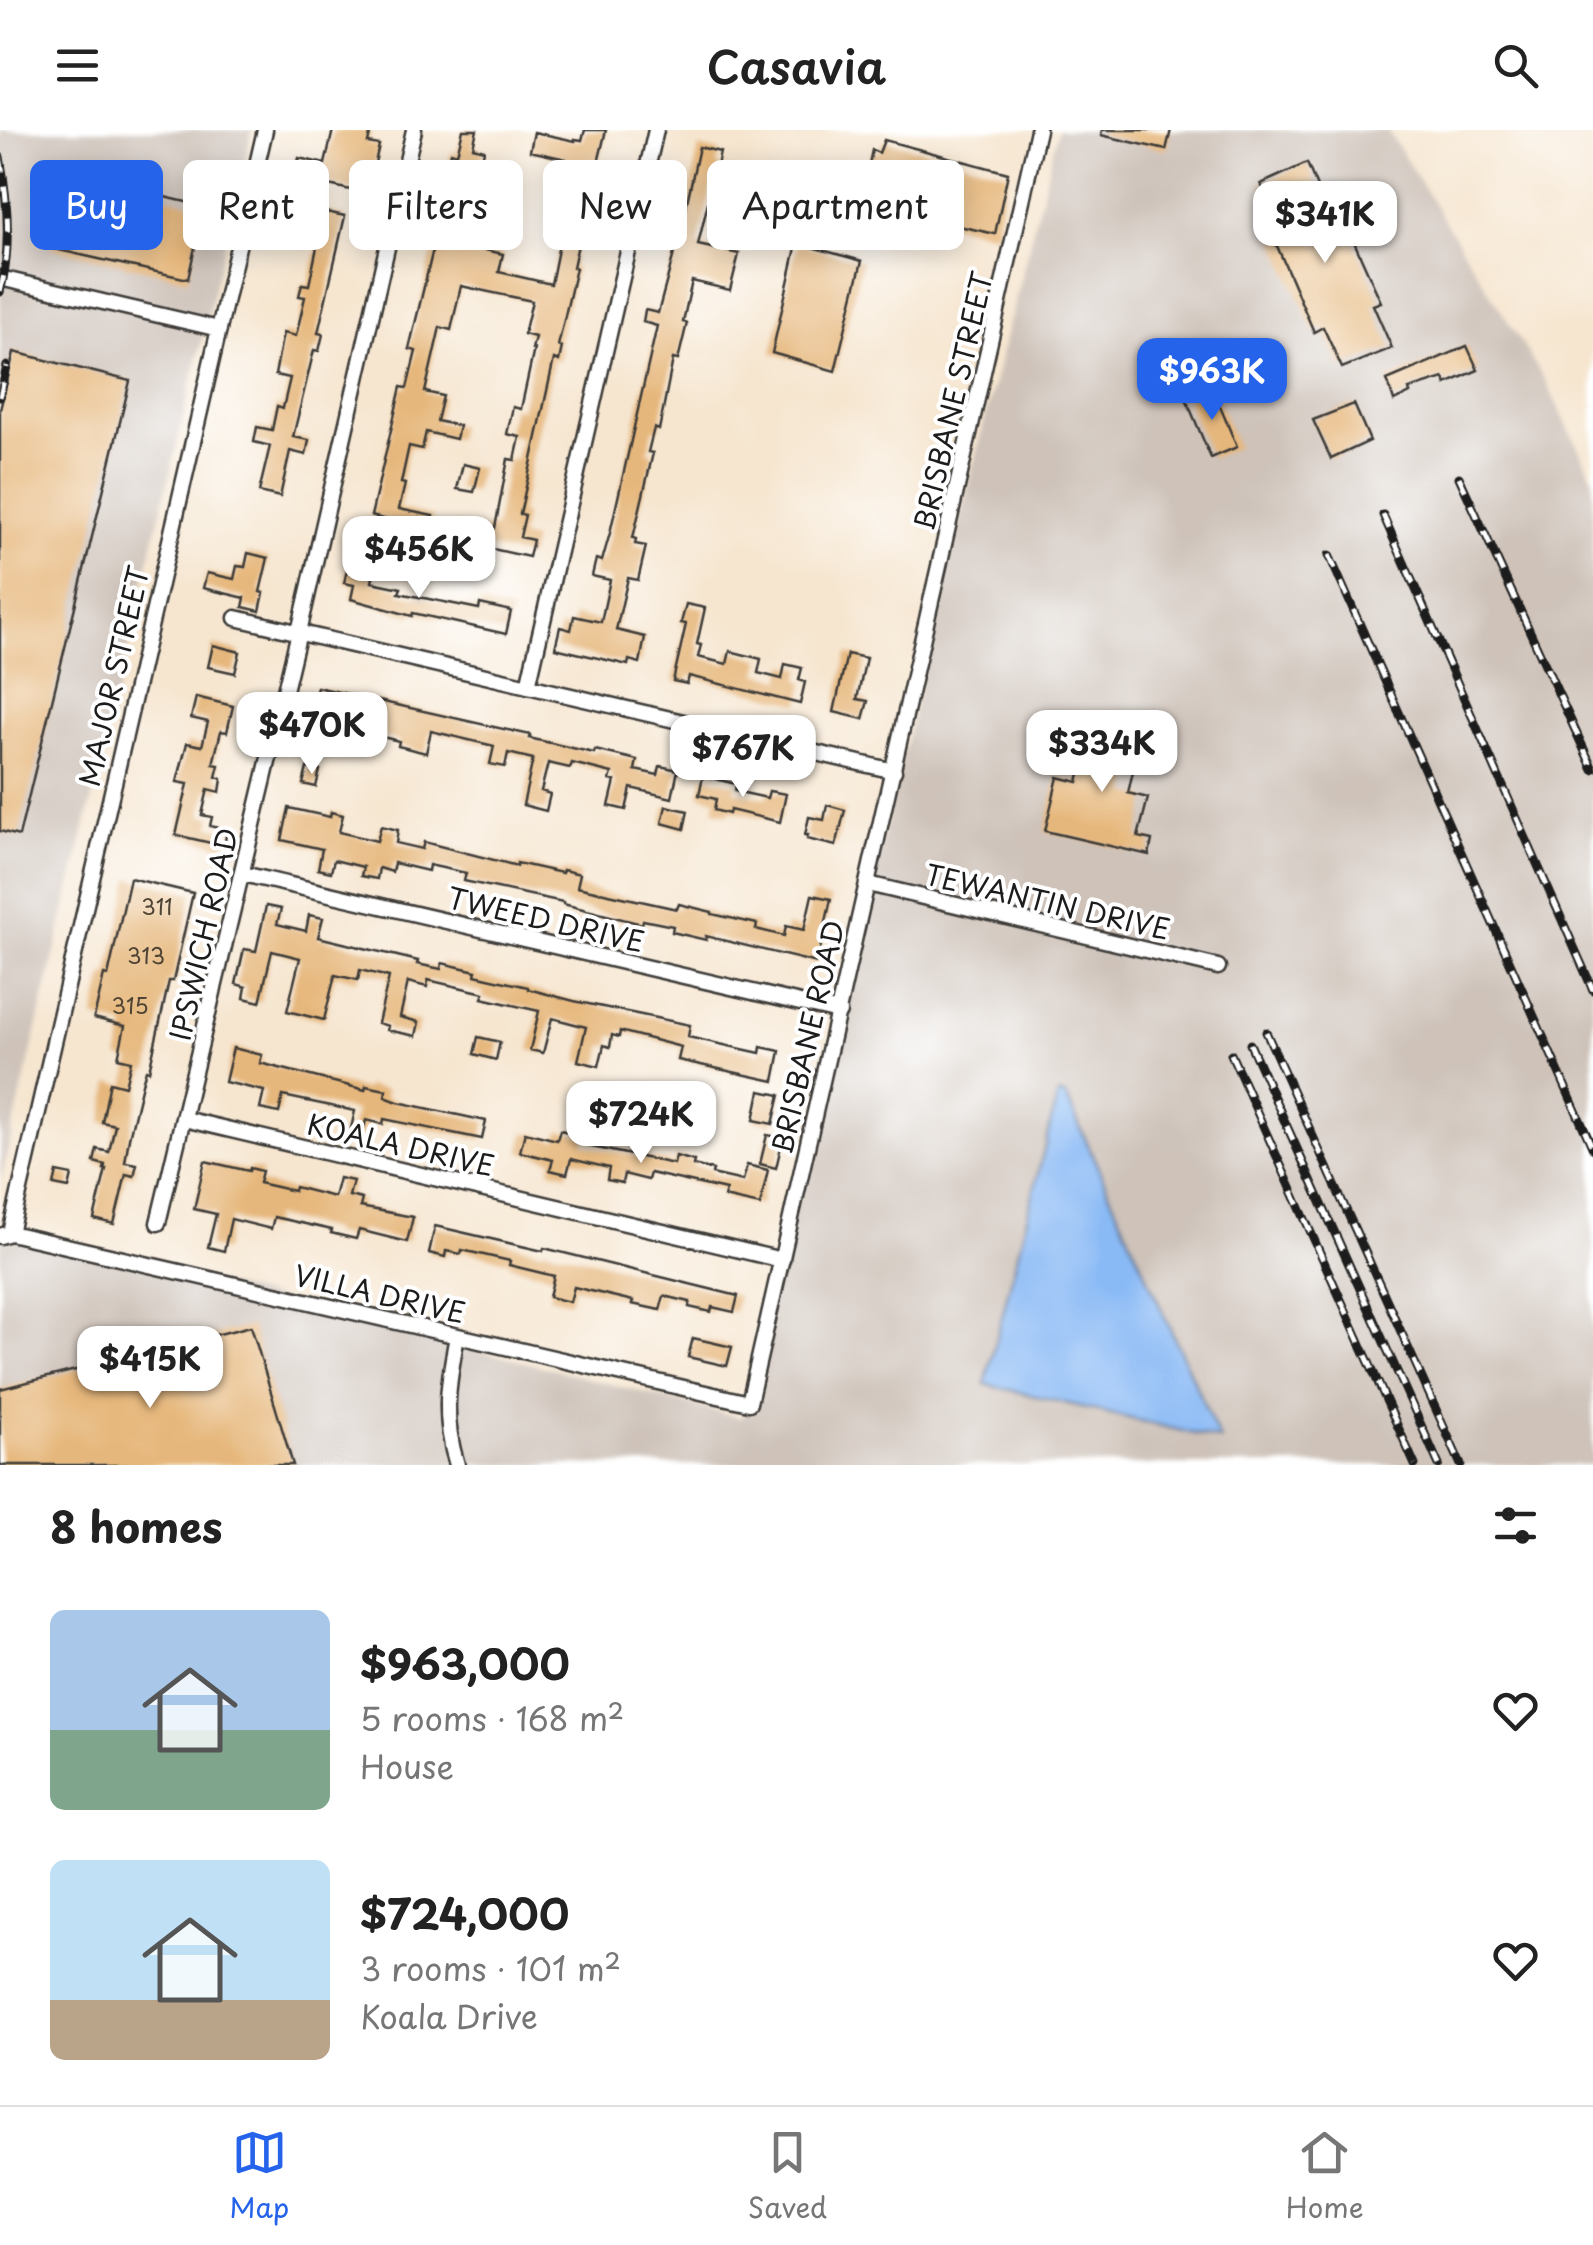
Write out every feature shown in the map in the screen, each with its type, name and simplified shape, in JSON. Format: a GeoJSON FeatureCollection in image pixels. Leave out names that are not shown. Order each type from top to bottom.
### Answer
{"type":"FeatureCollection","features":[{"type":"Feature","properties":{"kind":"street","name":"MAJOR STREET"},"geometry":{"type":"LineString","coordinates":[[5,1234],[265,130]]}},
{"type":"Feature","properties":{"kind":"street","name":"IPSWICH ROAD"},"geometry":{"type":"LineString","coordinates":[[158,1222],[300,632],[414,130]]}},
{"type":"Feature","properties":{"kind":"street"},"geometry":{"type":"LineString","coordinates":[[528,686],[656,130]]}},
{"type":"Feature","properties":{"kind":"street","name":"BRISBANE STREET"},"geometry":{"type":"LineString","coordinates":[[914,682],[1038,130]]}},
{"type":"Feature","properties":{"kind":"street"},"geometry":{"type":"LineString","coordinates":[[0,278],[220,329]]}},
{"type":"Feature","properties":{"kind":"street"},"geometry":{"type":"LineString","coordinates":[[236,618],[894,770]]}},
{"type":"Feature","properties":{"kind":"street","name":"BRISBANE ROAD"},"geometry":{"type":"LineString","coordinates":[[749,1403],[914,682]]}},
{"type":"Feature","properties":{"kind":"street","name":"TWEED DRIVE"},"geometry":{"type":"LineString","coordinates":[[243,874],[838,1012]]}},
{"type":"Feature","properties":{"kind":"street","name":"TEWANTIN DRIVE"},"geometry":{"type":"LineString","coordinates":[[868,884],[1218,967]]}},
{"type":"Feature","properties":{"kind":"street","name":"KOALA DRIVE"},"geometry":{"type":"LineString","coordinates":[[184,1119],[782,1260]]}},
{"type":"Feature","properties":{"kind":"street","name":"VILLA DRIVE"},"geometry":{"type":"LineString","coordinates":[[5,1234],[749,1403]]}},
{"type":"Feature","properties":{"kind":"street"},"geometry":{"type":"LineString","coordinates":[[456,1336],[446,1416],[456,1465]]}},
{"type":"Feature","properties":{"kind":"shaded area"},"geometry":{"type":"Polygon","coordinates":[[[0,130],[252,130],[245,160],[183,160],[183,250],[223,250],[0,1183],[0,130]]]}},
{"type":"Feature","properties":{"kind":"shaded area"},"geometry":{"type":"Polygon","coordinates":[[[1058,130],[1387,130],[1545,380],[1593,478],[1593,1465],[0,1465],[0,1227],[742,1418],[1058,130]]]}},
{"type":"Feature","properties":{"kind":"water"},"geometry":{"type":"Polygon","coordinates":[[[1058,1094],[1066,1096],[1220,1440],[985,1384],[1058,1094]]]}},
{"type":"Feature","properties":{"kind":"building"},"geometry":{"type":"Polygon","coordinates":[[[333,130],[371,130],[368,143],[379,145],[376,160],[349,160],[349,190],[329,185],[329,160],[326,160],[333,130]]]}},
{"type":"Feature","properties":{"kind":"building"},"geometry":{"type":"Polygon","coordinates":[[[463,130],[477,130],[473,147],[484,150],[482,160],[449,160],[451,152],[457,154],[463,130]]]}},
{"type":"Feature","properties":{"kind":"building"},"geometry":{"type":"Polygon","coordinates":[[[585,130],[606,130],[599,160],[566,160],[530,151],[534,132],[582,140],[585,130]]]}},
{"type":"Feature","properties":{"kind":"building"},"geometry":{"type":"Polygon","coordinates":[[[1102,130],[1171,130],[1166,150],[1101,135],[1102,130]]]}},
{"type":"Feature","properties":{"kind":"building"},"geometry":{"type":"Polygon","coordinates":[[[884,140],[959,160],[870,160],[872,150],[879,153],[884,140]]]}},
{"type":"Feature","properties":{"kind":"building"},"geometry":{"type":"Polygon","coordinates":[[[699,147],[720,152],[718,160],[707,160],[707,207],[698,245],[739,254],[730,290],[692,281],[678,360],[673,359],[659,430],[654,428],[648,452],[653,453],[633,538],[635,544],[646,546],[638,580],[628,578],[616,630],[645,637],[640,663],[629,660],[628,665],[555,648],[560,627],[571,630],[574,616],[601,622],[610,580],[592,576],[596,559],[602,561],[610,533],[657,326],[643,322],[645,310],[658,313],[675,250],[687,250],[687,202],[699,147]]]}},
{"type":"Feature","properties":{"kind":"building"},"geometry":{"type":"Polygon","coordinates":[[[964,161],[1008,173],[995,234],[964,227],[964,161]]]}},
{"type":"Feature","properties":{"kind":"building"},"geometry":{"type":"Polygon","coordinates":[[[1307,163],[1319,192],[1330,188],[1381,302],[1373,305],[1392,348],[1342,368],[1323,327],[1314,332],[1265,218],[1274,215],[1261,184],[1307,163]]]}},
{"type":"Feature","properties":{"kind":"building"},"geometry":{"type":"Polygon","coordinates":[[[163,197],[183,201],[183,250],[194,250],[188,279],[59,250],[163,250],[163,197]]]}},
{"type":"Feature","properties":{"kind":"building"},"geometry":{"type":"Polygon","coordinates":[[[329,213],[345,216],[318,333],[323,334],[319,351],[314,350],[293,437],[309,440],[306,455],[290,451],[280,497],[259,492],[270,446],[254,442],[257,427],[272,430],[277,406],[283,408],[290,378],[275,375],[283,333],[296,336],[305,297],[299,296],[302,284],[309,285],[316,250],[329,250],[329,213]]]}},
{"type":"Feature","properties":{"kind":"building"},"geometry":{"type":"Polygon","coordinates":[[[433,250],[503,254],[499,272],[551,284],[558,250],[577,250],[558,346],[562,347],[559,361],[554,359],[520,514],[525,515],[520,537],[533,540],[529,557],[452,540],[456,524],[495,528],[508,459],[515,460],[520,437],[507,434],[513,407],[521,409],[534,349],[535,337],[524,334],[532,301],[461,286],[451,330],[440,327],[425,392],[443,396],[437,421],[459,426],[456,439],[426,432],[422,449],[409,446],[401,483],[405,484],[399,509],[433,516],[429,534],[371,516],[401,387],[407,388],[416,351],[409,349],[433,250]]]}},
{"type":"Feature","properties":{"kind":"building"},"geometry":{"type":"Polygon","coordinates":[[[795,250],[822,250],[862,261],[835,371],[772,353],[795,250]]]}},
{"type":"Feature","properties":{"kind":"building"},"geometry":{"type":"Polygon","coordinates":[[[1467,346],[1478,370],[1446,384],[1444,378],[1409,389],[1410,393],[1394,401],[1387,380],[1467,346]]]}},
{"type":"Feature","properties":{"kind":"building"},"geometry":{"type":"Polygon","coordinates":[[[14,352],[130,381],[19,836],[0,831],[0,410],[14,352]]]}},
{"type":"Feature","properties":{"kind":"building"},"geometry":{"type":"Polygon","coordinates":[[[1212,387],[1237,447],[1211,458],[1186,399],[1212,387]]]}},
{"type":"Feature","properties":{"kind":"building"},"geometry":{"type":"Polygon","coordinates":[[[1354,404],[1370,441],[1331,459],[1313,420],[1354,404]]]}},
{"type":"Feature","properties":{"kind":"building"},"geometry":{"type":"Polygon","coordinates":[[[463,464],[480,468],[474,492],[457,489],[463,464]]]}},
{"type":"Feature","properties":{"kind":"building"},"geometry":{"type":"Polygon","coordinates":[[[248,553],[268,558],[260,611],[243,607],[245,598],[203,588],[207,573],[234,579],[237,566],[245,567],[248,553]]]}},
{"type":"Feature","properties":{"kind":"building"},"geometry":{"type":"Polygon","coordinates":[[[350,557],[376,563],[372,582],[401,588],[399,593],[479,609],[480,604],[511,611],[506,634],[413,613],[412,616],[351,599],[354,585],[344,583],[350,557]]]}},
{"type":"Feature","properties":{"kind":"building"},"geometry":{"type":"Polygon","coordinates":[[[686,604],[705,608],[698,657],[727,664],[730,651],[761,659],[758,673],[782,679],[785,664],[802,668],[799,680],[805,682],[800,704],[689,676],[687,684],[673,681],[686,624],[681,623],[686,604]]]}},
{"type":"Feature","properties":{"kind":"building"},"geometry":{"type":"Polygon","coordinates":[[[213,645],[240,652],[235,673],[208,667],[213,645]]]}},
{"type":"Feature","properties":{"kind":"building"},"geometry":{"type":"Polygon","coordinates":[[[847,654],[866,658],[857,699],[868,701],[863,719],[834,712],[847,654]]]}},
{"type":"Feature","properties":{"kind":"building"},"geometry":{"type":"Polygon","coordinates":[[[317,687],[637,760],[635,770],[658,775],[660,766],[678,770],[672,798],[631,788],[626,810],[609,806],[615,781],[610,780],[612,773],[572,763],[570,768],[548,763],[541,791],[550,794],[546,811],[523,805],[533,759],[508,753],[505,767],[490,764],[494,746],[431,731],[426,753],[370,734],[369,740],[352,736],[356,719],[312,709],[317,687]]]}},
{"type":"Feature","properties":{"kind":"building"},"geometry":{"type":"Polygon","coordinates":[[[196,697],[233,706],[227,732],[221,731],[213,764],[219,765],[216,777],[222,779],[220,792],[208,789],[202,815],[212,817],[210,826],[227,830],[224,846],[176,835],[188,784],[177,782],[187,743],[202,746],[208,722],[191,718],[196,697]]]}},
{"type":"Feature","properties":{"kind":"building"},"geometry":{"type":"Polygon","coordinates":[[[1091,724],[1141,736],[1128,793],[1148,798],[1138,837],[1152,840],[1149,855],[1045,831],[1058,777],[1078,782],[1091,724]]]}},
{"type":"Feature","properties":{"kind":"building"},"geometry":{"type":"Polygon","coordinates":[[[307,768],[320,770],[316,787],[303,784],[307,768]]]}},
{"type":"Feature","properties":{"kind":"building"},"geometry":{"type":"Polygon","coordinates":[[[703,776],[736,784],[735,791],[767,798],[769,791],[786,794],[780,822],[714,810],[716,799],[699,795],[703,776]]]}},
{"type":"Feature","properties":{"kind":"building"},"geometry":{"type":"Polygon","coordinates":[[[827,805],[845,810],[836,846],[807,839],[805,835],[809,817],[824,820],[827,805]]]}},
{"type":"Feature","properties":{"kind":"building"},"geometry":{"type":"Polygon","coordinates":[[[666,806],[688,811],[684,829],[662,823],[666,806]]]}},
{"type":"Feature","properties":{"kind":"building"},"geometry":{"type":"Polygon","coordinates":[[[289,808],[330,817],[331,812],[343,815],[339,832],[377,841],[381,826],[398,830],[396,843],[422,849],[424,842],[517,866],[580,874],[577,887],[677,909],[679,904],[757,924],[756,929],[784,936],[786,926],[804,930],[812,895],[831,899],[817,963],[706,936],[706,940],[672,932],[673,926],[643,920],[642,924],[464,881],[466,873],[429,865],[428,871],[394,863],[392,872],[379,868],[377,879],[361,876],[363,867],[334,860],[331,872],[318,869],[322,849],[282,840],[289,808]]]}},
{"type":"Feature","properties":{"kind":"building"},"geometry":{"type":"Polygon","coordinates":[[[130,878],[193,893],[129,1138],[125,1162],[137,1164],[134,1176],[126,1174],[114,1224],[94,1219],[106,1169],[94,1162],[97,1149],[109,1152],[115,1125],[102,1122],[110,1082],[125,1086],[131,1061],[118,1058],[125,1026],[94,1018],[104,975],[108,976],[130,878]]]}},
{"type":"Feature","properties":{"kind":"building"},"geometry":{"type":"Polygon","coordinates":[[[266,906],[281,909],[277,924],[306,931],[309,915],[323,918],[318,937],[418,961],[417,964],[441,969],[442,963],[574,1001],[690,1025],[688,1037],[760,1053],[761,1047],[780,1051],[774,1081],[678,1060],[681,1047],[620,1031],[619,1037],[612,1035],[610,1047],[604,1045],[599,1066],[578,1061],[586,1027],[552,1018],[543,1053],[530,1050],[539,1011],[428,980],[427,987],[408,982],[400,1017],[419,1022],[416,1036],[387,1030],[388,1026],[378,1023],[389,977],[360,970],[358,980],[335,975],[324,1020],[287,1011],[300,958],[272,951],[260,1002],[244,998],[246,987],[236,984],[244,949],[256,951],[266,906]]]}},
{"type":"Feature","properties":{"kind":"building"},"geometry":{"type":"Polygon","coordinates":[[[478,1037],[500,1042],[496,1060],[474,1054],[478,1037]]]}},
{"type":"Feature","properties":{"kind":"building"},"geometry":{"type":"Polygon","coordinates":[[[233,1048],[262,1055],[260,1063],[365,1090],[366,1086],[386,1090],[385,1097],[398,1102],[486,1121],[482,1139],[384,1119],[383,1124],[366,1120],[361,1140],[349,1137],[355,1111],[283,1096],[279,1113],[260,1109],[264,1091],[225,1082],[233,1048]]]}},
{"type":"Feature","properties":{"kind":"building"},"geometry":{"type":"Polygon","coordinates":[[[594,1089],[622,1095],[616,1121],[595,1116],[597,1104],[591,1102],[594,1089]]]}},
{"type":"Feature","properties":{"kind":"building"},"geometry":{"type":"Polygon","coordinates":[[[760,1091],[780,1095],[773,1124],[754,1120],[760,1091]]]}},
{"type":"Feature","properties":{"kind":"building"},"geometry":{"type":"Polygon","coordinates":[[[560,1130],[585,1136],[584,1144],[592,1147],[674,1164],[676,1156],[713,1170],[712,1174],[743,1181],[747,1165],[768,1170],[760,1205],[724,1197],[726,1190],[650,1173],[648,1180],[624,1174],[622,1183],[607,1180],[609,1168],[571,1159],[567,1174],[550,1170],[553,1160],[520,1152],[525,1132],[557,1140],[560,1130]]]}},
{"type":"Feature","properties":{"kind":"building"},"geometry":{"type":"Polygon","coordinates":[[[767,1135],[783,1138],[776,1168],[760,1164],[767,1135]]]}},
{"type":"Feature","properties":{"kind":"building"},"geometry":{"type":"Polygon","coordinates":[[[205,1161],[262,1171],[259,1183],[334,1197],[339,1178],[353,1181],[349,1196],[362,1199],[360,1207],[413,1217],[407,1242],[359,1230],[356,1239],[274,1217],[271,1229],[231,1219],[224,1251],[208,1247],[216,1214],[194,1209],[205,1161]]]}},
{"type":"Feature","properties":{"kind":"building"},"geometry":{"type":"Polygon","coordinates":[[[57,1172],[72,1175],[69,1188],[54,1185],[57,1172]]]}},
{"type":"Feature","properties":{"kind":"building"},"geometry":{"type":"Polygon","coordinates":[[[435,1226],[543,1251],[544,1248],[738,1296],[734,1312],[689,1307],[690,1302],[664,1296],[660,1310],[574,1287],[570,1302],[549,1297],[554,1276],[462,1250],[461,1254],[446,1251],[445,1257],[429,1253],[435,1226]]]}},
{"type":"Feature","properties":{"kind":"building"},"geometry":{"type":"Polygon","coordinates":[[[251,1326],[293,1465],[0,1465],[0,1389],[251,1326]]]}},
{"type":"Feature","properties":{"kind":"building"},"geometry":{"type":"Polygon","coordinates":[[[693,1338],[732,1347],[727,1366],[688,1357],[693,1338]]]}},
{"type":"Feature","properties":{"kind":"railway"},"geometry":{"type":"LineString","coordinates":[[0,157],[8,225],[0,292]]}},
{"type":"Feature","properties":{"kind":"railway"},"geometry":{"type":"LineString","coordinates":[[0,397],[7,366]]}},
{"type":"Feature","properties":{"kind":"railway"},"geometry":{"type":"LineString","coordinates":[[1459,477],[1593,769]]}},
{"type":"Feature","properties":{"kind":"railway"},"geometry":{"type":"LineString","coordinates":[[1383,515],[1593,990]]}},
{"type":"Feature","properties":{"kind":"railway"},"geometry":{"type":"LineString","coordinates":[[1329,555],[1593,1149]]}},
{"type":"Feature","properties":{"kind":"railway"},"geometry":{"type":"LineString","coordinates":[[1266,1032],[1461,1465]]}},
{"type":"Feature","properties":{"kind":"railway"},"geometry":{"type":"LineString","coordinates":[[1250,1044],[1439,1465]]}},
{"type":"Feature","properties":{"kind":"railway"},"geometry":{"type":"LineString","coordinates":[[1231,1054],[1415,1465]]}}]}
